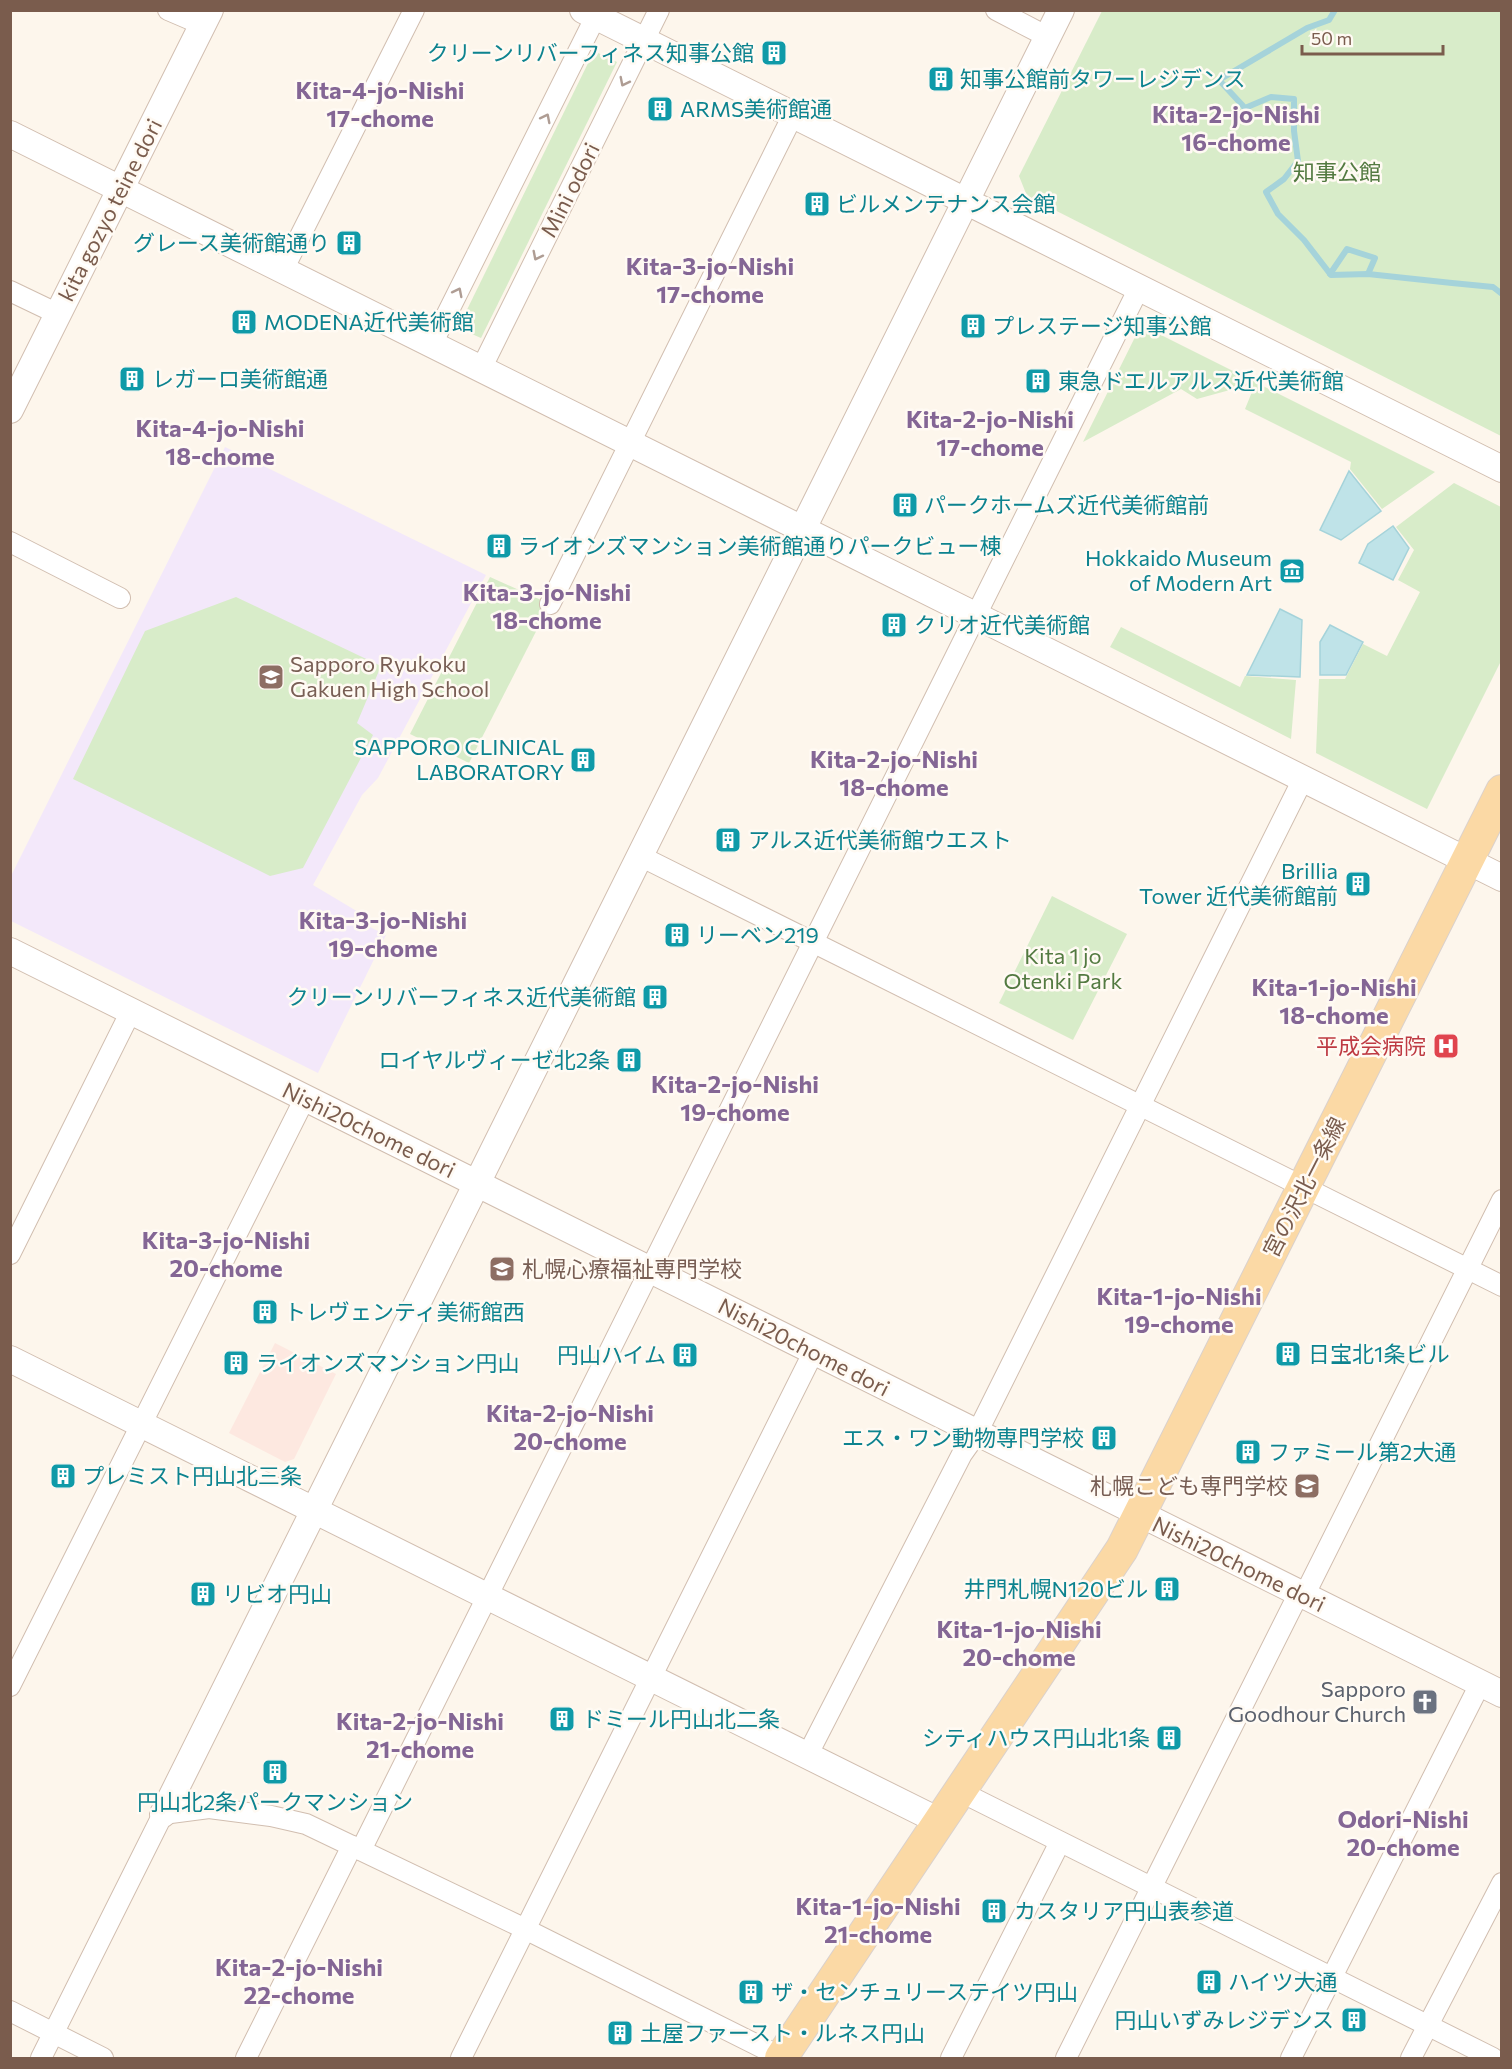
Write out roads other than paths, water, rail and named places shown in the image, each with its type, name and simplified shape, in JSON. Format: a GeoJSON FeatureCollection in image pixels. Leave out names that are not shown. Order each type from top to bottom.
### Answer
{"type":"FeatureCollection","features":[{"type":"Feature","properties":{"kind":"main road","name":"宮の沢北一条線"},"geometry":{"type":"LineString","coordinates":[[782,2058],[1122,1549],[1502,790]]}},
{"type":"Feature","properties":{"kind":"street"},"geometry":{"type":"LineString","coordinates":[[168,10],[207,18]]}},
{"type":"Feature","properties":{"kind":"street"},"geometry":{"type":"LineString","coordinates":[[283,270],[414,10]]}},
{"type":"Feature","properties":{"kind":"street","name":"Mini odori"},"geometry":{"type":"LineString","coordinates":[[481,369],[659,10]]}},
{"type":"Feature","properties":{"kind":"street"},"geometry":{"type":"LineString","coordinates":[[996,10],[1048,37]]}},
{"type":"Feature","properties":{"kind":"street"},"geometry":{"type":"LineString","coordinates":[[41,2058],[1061,10]]}},
{"type":"Feature","properties":{"kind":"street"},"geometry":{"type":"LineString","coordinates":[[432,344],[593,13],[793,116],[1502,469]]}},
{"type":"Feature","properties":{"kind":"street","name":"kita gozyo teine dori"},"geometry":{"type":"LineString","coordinates":[[10,410],[207,18]]}},
{"type":"Feature","properties":{"kind":"street"},"geometry":{"type":"LineString","coordinates":[[550,604],[793,116]]}},
{"type":"Feature","properties":{"kind":"street"},"geometry":{"type":"LineString","coordinates":[[10,134],[1502,878]]}},
{"type":"Feature","properties":{"kind":"street"},"geometry":{"type":"LineString","coordinates":[[246,2058],[487,1597],[1139,288]]}},
{"type":"Feature","properties":{"kind":"street"},"geometry":{"type":"LineString","coordinates":[[10,291],[58,314]]}},
{"type":"Feature","properties":{"kind":"street"},"geometry":{"type":"LineString","coordinates":[[10,542],[120,598]]}},
{"type":"Feature","properties":{"kind":"street"},"geometry":{"type":"LineString","coordinates":[[807,1756],[962,1454],[977,1433],[1303,778]]}},
{"type":"Feature","properties":{"kind":"street"},"geometry":{"type":"LineString","coordinates":[[640,856],[1502,1286]]}},
{"type":"Feature","properties":{"kind":"street","name":"Nishi20chome dori"},"geometry":{"type":"LineString","coordinates":[[10,951],[1491,1689]]}},
{"type":"Feature","properties":{"kind":"street"},"geometry":{"type":"LineString","coordinates":[[10,1254],[131,1011]]}},
{"type":"Feature","properties":{"kind":"street"},"geometry":{"type":"LineString","coordinates":[[10,1686],[305,1098]]}},
{"type":"Feature","properties":{"kind":"street"},"geometry":{"type":"LineString","coordinates":[[1066,2058],[1502,1200]]}},
{"type":"Feature","properties":{"kind":"street"},"geometry":{"type":"LineString","coordinates":[[461,2058],[814,1351]]}},
{"type":"Feature","properties":{"kind":"street"},"geometry":{"type":"LineString","coordinates":[[10,1359],[939,1821]]}},
{"type":"Feature","properties":{"kind":"street"},"geometry":{"type":"LineString","coordinates":[[1291,2058],[1331,1977],[1491,1689]]}},
{"type":"Feature","properties":{"kind":"street"},"geometry":{"type":"LineString","coordinates":[[959,1791],[1493,2058]]}},
{"type":"Feature","properties":{"kind":"street"},"geometry":{"type":"LineString","coordinates":[[163,1814],[209,1808],[271,1816],[306,1824],[525,1929],[782,2058]]}},
{"type":"Feature","properties":{"kind":"street"},"geometry":{"type":"LineString","coordinates":[[951,2058],[1060,1842]]}},
{"type":"Feature","properties":{"kind":"street"},"geometry":{"type":"LineString","coordinates":[[1411,2058],[1502,1883]]}},
{"type":"Feature","properties":{"kind":"street"},"geometry":{"type":"LineString","coordinates":[[10,2011],[103,2058]]}},
{"type":"Feature","properties":{"kind":"water"},"geometry":{"type":"Polygon","coordinates":[[[1349,471],[1381,511],[1341,540],[1320,530],[1349,471]]]}},
{"type":"Feature","properties":{"kind":"water"},"geometry":{"type":"Polygon","coordinates":[[[1393,526],[1409,548],[1393,580],[1359,563],[1368,544],[1393,526]]]}},
{"type":"Feature","properties":{"kind":"water"},"geometry":{"type":"Polygon","coordinates":[[[1280,609],[1302,620],[1300,677],[1247,675],[1280,609]]]}},
{"type":"Feature","properties":{"kind":"water"},"geometry":{"type":"Polygon","coordinates":[[[1330,625],[1363,642],[1346,675],[1320,675],[1320,642],[1330,625]]]}},
{"type":"Feature","properties":{"kind":"waterway"},"geometry":{"type":"LineString","coordinates":[[1335,10],[1329,20],[1307,28],[1219,80],[1245,108],[1271,97],[1294,99],[1294,131],[1298,161],[1284,179],[1266,192],[1278,214],[1304,240],[1331,275],[1368,274],[1493,287],[1502,294]]}},
{"type":"Feature","properties":{"kind":"waterway"},"geometry":{"type":"LineString","coordinates":[[1330,274],[1347,249],[1375,258],[1368,274]]}},
{"type":"Feature","properties":{"kind":"place","name":"クリーンリバーフィネス知事公館"},"geometry":{"type":"Point","coordinates":[774,53]}},
{"type":"Feature","properties":{"kind":"place","name":"知事公館前タワーレジデンス"},"geometry":{"type":"Point","coordinates":[941,79]}},
{"type":"Feature","properties":{"kind":"place","name":"ARMS美術館通"},"geometry":{"type":"Point","coordinates":[660,109]}},
{"type":"Feature","properties":{"kind":"place","name":"ビルメンテナンス会館"},"geometry":{"type":"Point","coordinates":[817,204]}},
{"type":"Feature","properties":{"kind":"place","name":"グレース美術館通り"},"geometry":{"type":"Point","coordinates":[349,243]}},
{"type":"Feature","properties":{"kind":"place","name":"MODENA近代美術館"},"geometry":{"type":"Point","coordinates":[244,322]}},
{"type":"Feature","properties":{"kind":"place","name":"プレステージ知事公館"},"geometry":{"type":"Point","coordinates":[973,326]}},
{"type":"Feature","properties":{"kind":"place","name":"レガーロ美術館通"},"geometry":{"type":"Point","coordinates":[132,379]}},
{"type":"Feature","properties":{"kind":"place","name":"東急ドエルアルス近代美術館"},"geometry":{"type":"Point","coordinates":[1038,381]}},
{"type":"Feature","properties":{"kind":"place","name":"パークホームズ近代美術館前"},"geometry":{"type":"Point","coordinates":[905,505]}},
{"type":"Feature","properties":{"kind":"place","name":"ライオンズマンション美術館通りパークビュー棟"},"geometry":{"type":"Point","coordinates":[499,546]}},
{"type":"Feature","properties":{"kind":"place","name":"Hokkaido Museum of Modern Art"},"geometry":{"type":"Point","coordinates":[1292,571]}},
{"type":"Feature","properties":{"kind":"place","name":"クリオ近代美術館"},"geometry":{"type":"Point","coordinates":[894,625]}},
{"type":"Feature","properties":{"kind":"place","name":"Sapporo Ryukoku Gakuen High School"},"geometry":{"type":"Point","coordinates":[271,677]}},
{"type":"Feature","properties":{"kind":"place","name":"SAPPORO CLINICAL LABORATORY"},"geometry":{"type":"Point","coordinates":[583,760]}},
{"type":"Feature","properties":{"kind":"place","name":"アルス近代美術館ウエスト"},"geometry":{"type":"Point","coordinates":[728,840]}},
{"type":"Feature","properties":{"kind":"place","name":"Brillia Tower 近代美術館前"},"geometry":{"type":"Point","coordinates":[1358,884]}},
{"type":"Feature","properties":{"kind":"place","name":"リーベン219"},"geometry":{"type":"Point","coordinates":[677,935]}},
{"type":"Feature","properties":{"kind":"place","name":"クリーンリバーフィネス近代美術館"},"geometry":{"type":"Point","coordinates":[655,997]}},
{"type":"Feature","properties":{"kind":"place","name":"平成会病院"},"geometry":{"type":"Point","coordinates":[1446,1046]}},
{"type":"Feature","properties":{"kind":"place","name":"ロイヤルヴィーゼ北2条"},"geometry":{"type":"Point","coordinates":[629,1060]}},
{"type":"Feature","properties":{"kind":"place","name":"札幌心療福祉専門学校"},"geometry":{"type":"Point","coordinates":[502,1269]}},
{"type":"Feature","properties":{"kind":"place","name":"トレヴェンティ美術館西"},"geometry":{"type":"Point","coordinates":[265,1312]}},
{"type":"Feature","properties":{"kind":"place","name":"日宝北1条ビル"},"geometry":{"type":"Point","coordinates":[1288,1354]}},
{"type":"Feature","properties":{"kind":"place","name":"円山ハイム"},"geometry":{"type":"Point","coordinates":[685,1355]}},
{"type":"Feature","properties":{"kind":"place","name":"ライオンズマンション円山"},"geometry":{"type":"Point","coordinates":[236,1363]}},
{"type":"Feature","properties":{"kind":"place","name":"エス・ワン動物専門学校"},"geometry":{"type":"Point","coordinates":[1104,1438]}},
{"type":"Feature","properties":{"kind":"place","name":"ファミール第2大通"},"geometry":{"type":"Point","coordinates":[1248,1452]}},
{"type":"Feature","properties":{"kind":"place","name":"プレミスト円山北三条"},"geometry":{"type":"Point","coordinates":[63,1476]}},
{"type":"Feature","properties":{"kind":"place","name":"札幌こども専門学校"},"geometry":{"type":"Point","coordinates":[1307,1486]}},
{"type":"Feature","properties":{"kind":"place","name":"井門札幌N120ビル"},"geometry":{"type":"Point","coordinates":[1167,1589]}},
{"type":"Feature","properties":{"kind":"place","name":"リビオ円山"},"geometry":{"type":"Point","coordinates":[203,1594]}},
{"type":"Feature","properties":{"kind":"place","name":"Sapporo Goodhour Church"},"geometry":{"type":"Point","coordinates":[1425,1702]}},
{"type":"Feature","properties":{"kind":"place","name":"ドミール円山北二条"},"geometry":{"type":"Point","coordinates":[562,1719]}},
{"type":"Feature","properties":{"kind":"place","name":"シティハウス円山北1条"},"geometry":{"type":"Point","coordinates":[1169,1738]}},
{"type":"Feature","properties":{"kind":"place","name":"円山北2条パークマンション"},"geometry":{"type":"Point","coordinates":[275,1772]}},
{"type":"Feature","properties":{"kind":"place","name":"カスタリア円山表参道"},"geometry":{"type":"Point","coordinates":[994,1911]}},
{"type":"Feature","properties":{"kind":"place","name":"ハイツ大通"},"geometry":{"type":"Point","coordinates":[1209,1982]}},
{"type":"Feature","properties":{"kind":"place","name":"ザ・センチュリーステイツ円山"},"geometry":{"type":"Point","coordinates":[751,1992]}},
{"type":"Feature","properties":{"kind":"place","name":"円山いずみレジデンス"},"geometry":{"type":"Point","coordinates":[1354,2020]}},
{"type":"Feature","properties":{"kind":"place","name":"土屋ファースト・ルネス円山"},"geometry":{"type":"Point","coordinates":[620,2033]}},
{"type":"Feature","properties":{"kind":"district","name":"Kita-4-jo-Nishi 17-chome"},"geometry":{"type":"Point","coordinates":[380,105]}},
{"type":"Feature","properties":{"kind":"district","name":"Kita-2-jo-Nishi 16-chome"},"geometry":{"type":"Point","coordinates":[1236,129]}},
{"type":"Feature","properties":{"kind":"district","name":"Kita-3-jo-Nishi 17-chome"},"geometry":{"type":"Point","coordinates":[710,281]}},
{"type":"Feature","properties":{"kind":"district","name":"Kita-2-jo-Nishi 17-chome"},"geometry":{"type":"Point","coordinates":[990,434]}},
{"type":"Feature","properties":{"kind":"district","name":"Kita-4-jo-Nishi 18-chome"},"geometry":{"type":"Point","coordinates":[220,443]}},
{"type":"Feature","properties":{"kind":"district","name":"Kita-3-jo-Nishi 18-chome"},"geometry":{"type":"Point","coordinates":[547,607]}},
{"type":"Feature","properties":{"kind":"district","name":"Kita-2-jo-Nishi 18-chome"},"geometry":{"type":"Point","coordinates":[894,774]}},
{"type":"Feature","properties":{"kind":"district","name":"Kita-3-jo-Nishi 19-chome"},"geometry":{"type":"Point","coordinates":[383,935]}},
{"type":"Feature","properties":{"kind":"district","name":"Kita-1-jo-Nishi 18-chome"},"geometry":{"type":"Point","coordinates":[1334,1002]}},
{"type":"Feature","properties":{"kind":"district","name":"Kita-2-jo-Nishi 19-chome"},"geometry":{"type":"Point","coordinates":[735,1099]}},
{"type":"Feature","properties":{"kind":"district","name":"Kita-3-jo-Nishi 20-chome"},"geometry":{"type":"Point","coordinates":[226,1255]}},
{"type":"Feature","properties":{"kind":"district","name":"Kita-1-jo-Nishi 19-chome"},"geometry":{"type":"Point","coordinates":[1179,1311]}},
{"type":"Feature","properties":{"kind":"district","name":"Kita-2-jo-Nishi 20-chome"},"geometry":{"type":"Point","coordinates":[570,1428]}},
{"type":"Feature","properties":{"kind":"district","name":"Kita-1-jo-Nishi 20-chome"},"geometry":{"type":"Point","coordinates":[1019,1644]}},
{"type":"Feature","properties":{"kind":"district","name":"Kita-2-jo-Nishi 21-chome"},"geometry":{"type":"Point","coordinates":[420,1736]}},
{"type":"Feature","properties":{"kind":"district","name":"Odori-Nishi 20-chome"},"geometry":{"type":"Point","coordinates":[1403,1834]}},
{"type":"Feature","properties":{"kind":"district","name":"Kita-1-jo-Nishi 21-chome"},"geometry":{"type":"Point","coordinates":[878,1921]}},
{"type":"Feature","properties":{"kind":"district","name":"Kita-2-jo-Nishi 22-chome"},"geometry":{"type":"Point","coordinates":[299,1982]}},
{"type":"Feature","properties":{"kind":"park label","name":"知事公館"},"geometry":{"type":"Point","coordinates":[1337,172]}},
{"type":"Feature","properties":{"kind":"park label","name":"Kita 1 jo Otenki Park"},"geometry":{"type":"Point","coordinates":[1063,968]}}]}
